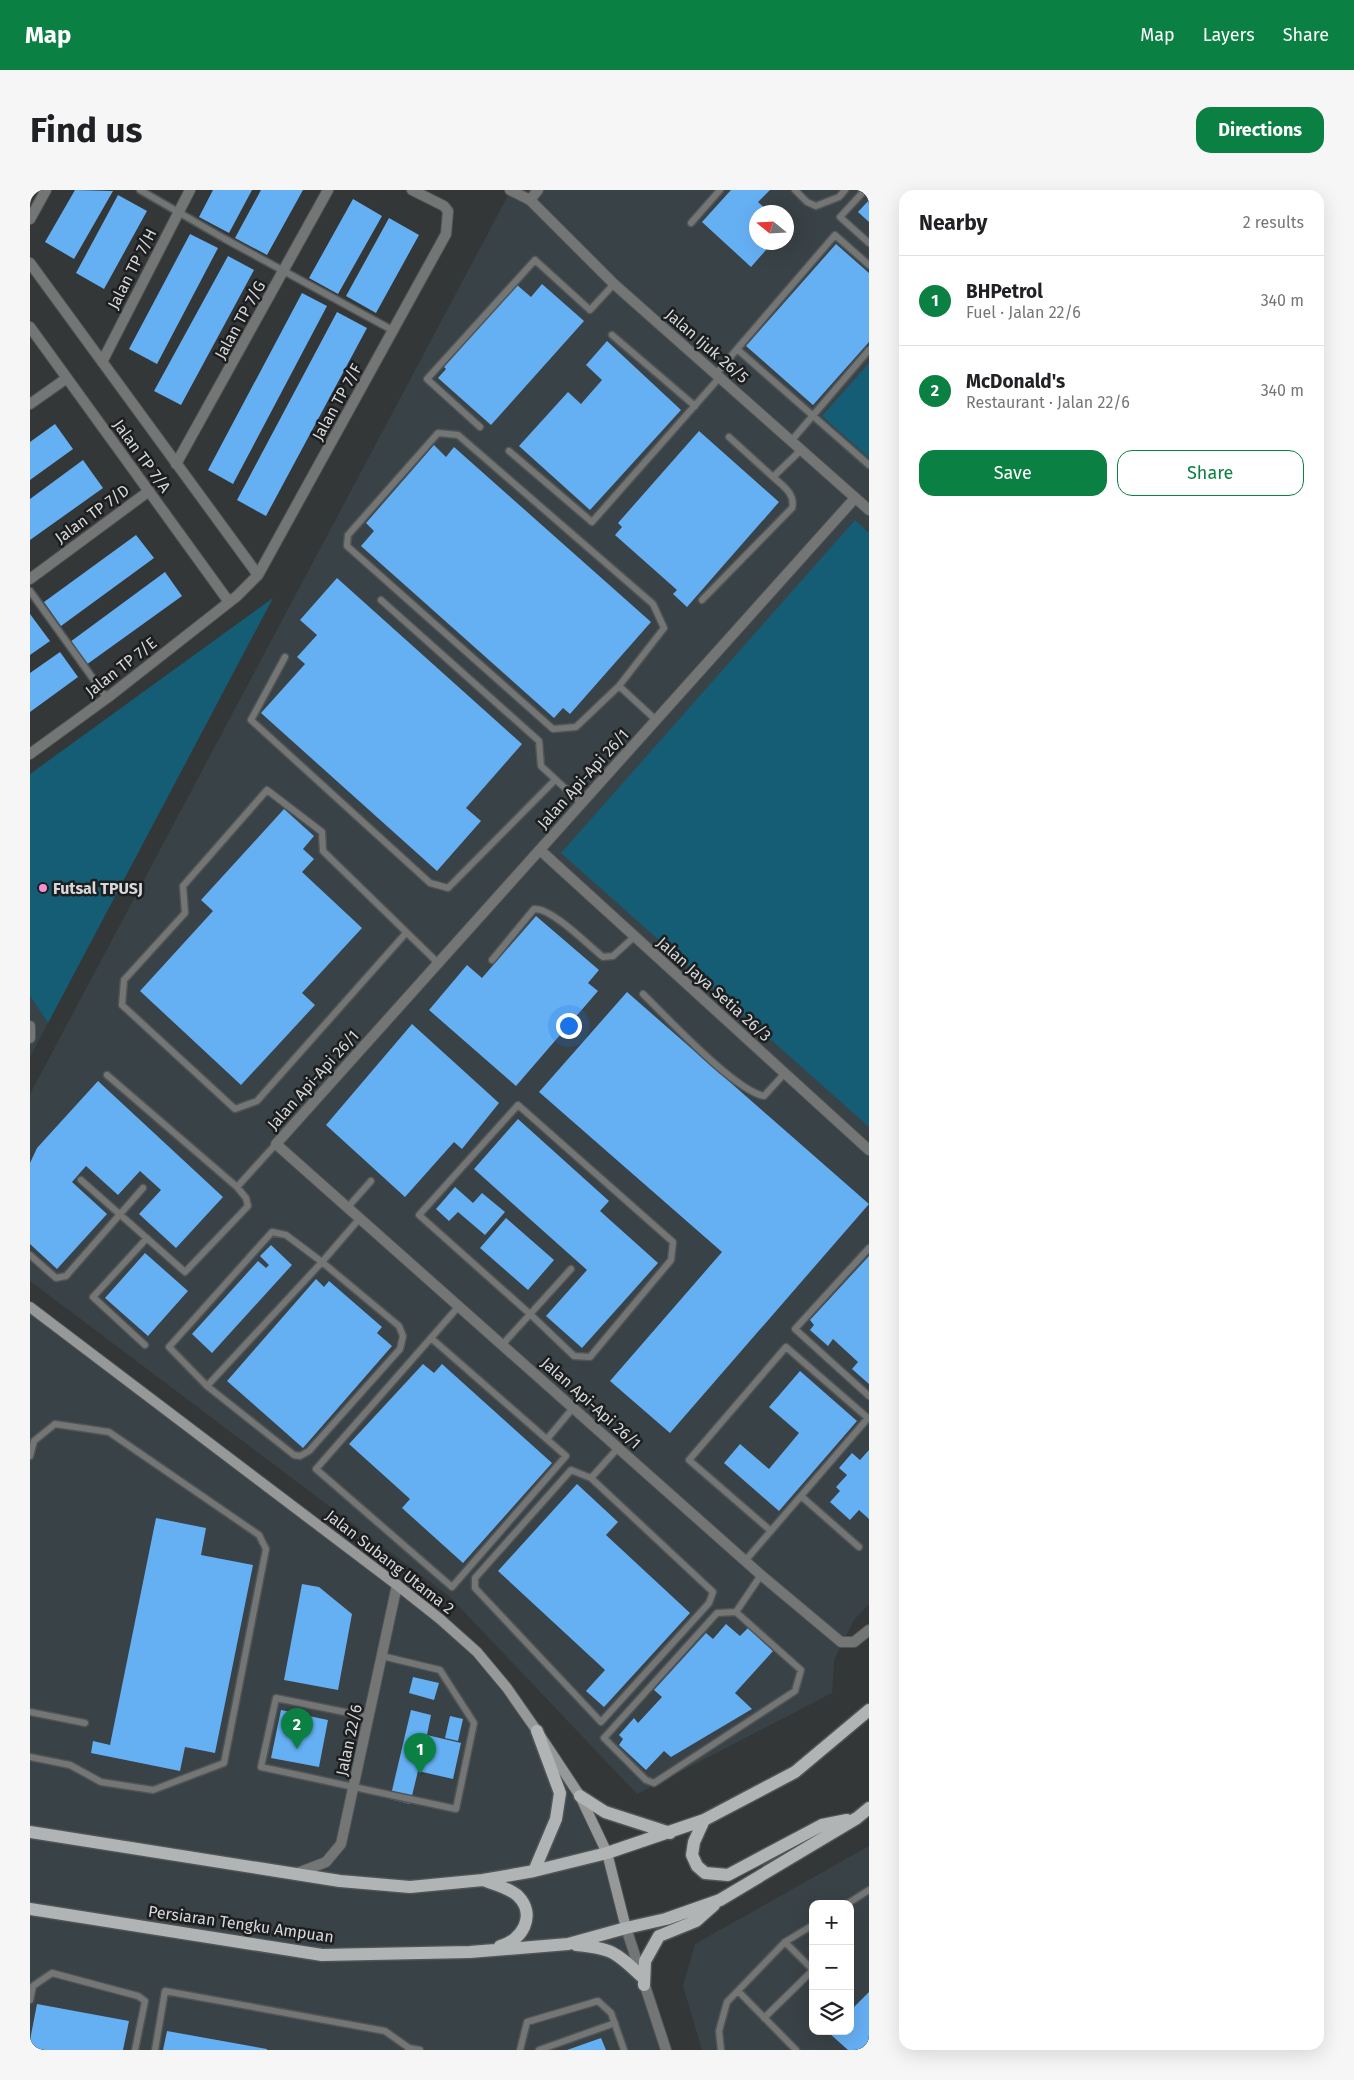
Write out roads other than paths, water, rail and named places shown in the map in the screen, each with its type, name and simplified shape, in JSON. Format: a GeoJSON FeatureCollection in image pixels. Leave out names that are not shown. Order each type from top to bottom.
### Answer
{"type":"FeatureCollection","features":[{"type":"Feature","properties":{"kind":"main road","name":"Jalan Subang Utama 2"},"geometry":{"type":"LineString","coordinates":[[30,1307],[397,1585],[440,1619],[477,1652],[507,1688],[580,1796],[607,1853],[626,1928]]}},
{"type":"Feature","properties":{"kind":"main road"},"geometry":{"type":"LineString","coordinates":[[30,1832],[340,1881],[410,1886],[483,1880],[534,1871],[607,1853],[704,1820],[795,1772],[869,1710]]}},
{"type":"Feature","properties":{"kind":"main road"},"geometry":{"type":"LineString","coordinates":[[534,1871],[556,1819],[560,1793],[537,1731]]}},
{"type":"Feature","properties":{"kind":"main road"},"geometry":{"type":"LineString","coordinates":[[580,1796],[605,1812],[670,1833]]}},
{"type":"Feature","properties":{"kind":"main road"},"geometry":{"type":"LineString","coordinates":[[642,1981],[646,1962],[659,1936],[696,1921],[720,1900],[857,1818],[869,1808]]}},
{"type":"Feature","properties":{"kind":"main road"},"geometry":{"type":"LineString","coordinates":[[704,1820],[694,1842],[692,1855],[697,1866],[705,1873],[728,1875],[822,1825],[857,1818]]}},
{"type":"Feature","properties":{"kind":"main road"},"geometry":{"type":"LineString","coordinates":[[470,1952],[510,1943],[522,1932],[527,1919],[526,1909],[518,1896],[483,1880]]}},
{"type":"Feature","properties":{"kind":"main road","name":"Persiaran Tengku Ampuan"},"geometry":{"type":"LineString","coordinates":[[30,1909],[322,1955],[470,1952],[568,1944],[666,1919],[720,1900]]}},
{"type":"Feature","properties":{"kind":"main road"},"geometry":{"type":"LineString","coordinates":[[568,1944],[600,1947],[619,1956],[642,1981]]}},
{"type":"Feature","properties":{"kind":"street"},"geometry":{"type":"LineString","coordinates":[[30,219],[46,190]]}},
{"type":"Feature","properties":{"kind":"street","name":"Jalan TP 7/H"},"geometry":{"type":"LineString","coordinates":[[102,362],[190,190]]}},
{"type":"Feature","properties":{"kind":"street","name":"Jalan TP 7/G"},"geometry":{"type":"LineString","coordinates":[[176,464],[328,190]]}},
{"type":"Feature","properties":{"kind":"street","name":"Jalan TP 7/F"},"geometry":{"type":"LineString","coordinates":[[229,602],[258,575],[446,234],[448,212],[444,206],[412,190]]}},
{"type":"Feature","properties":{"kind":"street","name":"Jalan Ijuk 26/5"},"geometry":{"type":"LineString","coordinates":[[510,190],[530,200],[614,284],[869,510]]}},
{"type":"Feature","properties":{"kind":"street"},"geometry":{"type":"LineString","coordinates":[[530,200],[538,190]]}},
{"type":"Feature","properties":{"kind":"street"},"geometry":{"type":"LineString","coordinates":[[30,262],[258,575]]}},
{"type":"Feature","properties":{"kind":"street","name":"Jalan TP 7/A"},"geometry":{"type":"LineString","coordinates":[[30,327],[229,602]]}},
{"type":"Feature","properties":{"kind":"street"},"geometry":{"type":"LineString","coordinates":[[30,404],[67,378]]}},
{"type":"Feature","properties":{"kind":"street","name":"Jalan TP 7/D"},"geometry":{"type":"LineString","coordinates":[[30,579],[149,491]]}},
{"type":"Feature","properties":{"kind":"street","name":"Jalan Api-Api 26/1"},"geometry":{"type":"LineString","coordinates":[[855,498],[276,1144],[745,1561],[841,1642],[854,1642],[869,1630]]}},
{"type":"Feature","properties":{"kind":"street","name":"Jalan TP 7/E"},"geometry":{"type":"LineString","coordinates":[[30,754],[107,698],[229,602]]}},
{"type":"Feature","properties":{"kind":"street","name":"Jalan Jaya Setia 26/3"},"geometry":{"type":"LineString","coordinates":[[540,850],[869,1150]]}},
{"type":"Feature","properties":{"kind":"street"},"geometry":{"type":"LineString","coordinates":[[30,1026],[30,1038]]}},
{"type":"Feature","properties":{"kind":"street","name":"Jalan 22/6"},"geometry":{"type":"LineString","coordinates":[[294,1874],[326,1862],[341,1844],[397,1585]]}},
{"type":"Feature","properties":{"kind":"street"},"geometry":{"type":"LineString","coordinates":[[626,1928],[666,2050]]}},
{"type":"Feature","properties":{"kind":"lane"},"geometry":{"type":"LineString","coordinates":[[140,190],[178,213],[394,331]]}},
{"type":"Feature","properties":{"kind":"lane"},"geometry":{"type":"LineString","coordinates":[[691,223],[720,190]]}},
{"type":"Feature","properties":{"kind":"lane"},"geometry":{"type":"LineString","coordinates":[[795,190],[807,202],[816,206],[839,197],[845,190]]}},
{"type":"Feature","properties":{"kind":"lane"},"geometry":{"type":"LineString","coordinates":[[865,190],[840,217],[869,243]]}},
{"type":"Feature","properties":{"kind":"lane"},"geometry":{"type":"LineString","coordinates":[[509,450],[592,522],[695,406],[737,349],[835,235],[869,265]]}},
{"type":"Feature","properties":{"kind":"lane"},"geometry":{"type":"LineString","coordinates":[[480,427],[427,379],[535,260],[590,310],[614,284]]}},
{"type":"Feature","properties":{"kind":"lane"},"geometry":{"type":"LineString","coordinates":[[612,335],[695,406]]}},
{"type":"Feature","properties":{"kind":"lane"},"geometry":{"type":"LineString","coordinates":[[737,349],[869,465]]}},
{"type":"Feature","properties":{"kind":"lane"},"geometry":{"type":"LineString","coordinates":[[792,440],[869,350]]}},
{"type":"Feature","properties":{"kind":"lane"},"geometry":{"type":"LineString","coordinates":[[438,433],[458,435],[652,604],[664,628],[619,686],[576,727],[553,729],[347,546],[348,534],[438,433]]}},
{"type":"Feature","properties":{"kind":"lane"},"geometry":{"type":"LineString","coordinates":[[702,600],[792,508],[793,503],[791,494],[729,437]]}},
{"type":"Feature","properties":{"kind":"lane"},"geometry":{"type":"LineString","coordinates":[[773,477],[802,450]]}},
{"type":"Feature","properties":{"kind":"lane"},"geometry":{"type":"LineString","coordinates":[[30,591],[107,698]]}},
{"type":"Feature","properties":{"kind":"lane"},"geometry":{"type":"LineString","coordinates":[[381,600],[539,741],[541,766],[582,803]]}},
{"type":"Feature","properties":{"kind":"lane"},"geometry":{"type":"LineString","coordinates":[[285,657],[251,720],[430,884],[448,888],[555,780]]}},
{"type":"Feature","properties":{"kind":"lane"},"geometry":{"type":"LineString","coordinates":[[619,686],[656,720]]}},
{"type":"Feature","properties":{"kind":"lane"},"geometry":{"type":"LineString","coordinates":[[406,932],[257,1101],[236,1109],[122,1005],[124,980],[185,913],[183,886],[267,790],[322,832],[323,851],[438,963]]}},
{"type":"Feature","properties":{"kind":"lane"},"geometry":{"type":"LineString","coordinates":[[492,960],[534,909],[545,910],[603,957],[613,956],[634,936]]}},
{"type":"Feature","properties":{"kind":"lane"},"geometry":{"type":"LineString","coordinates":[[643,994],[730,1077],[756,1094],[764,1096],[785,1073]]}},
{"type":"Feature","properties":{"kind":"lane"},"geometry":{"type":"LineString","coordinates":[[81,1180],[185,1272],[248,1206],[246,1198],[237,1186],[107,1075]]}},
{"type":"Feature","properties":{"kind":"lane"},"geometry":{"type":"LineString","coordinates":[[518,1105],[672,1242],[671,1260],[590,1357],[574,1356],[530,1314],[419,1215],[518,1105]]}},
{"type":"Feature","properties":{"kind":"lane"},"geometry":{"type":"LineString","coordinates":[[237,1186],[276,1144]]}},
{"type":"Feature","properties":{"kind":"lane"},"geometry":{"type":"LineString","coordinates":[[348,1207],[371,1181]]}},
{"type":"Feature","properties":{"kind":"lane"},"geometry":{"type":"LineString","coordinates":[[30,1255],[56,1278],[66,1276],[143,1188]]}},
{"type":"Feature","properties":{"kind":"lane"},"geometry":{"type":"LineString","coordinates":[[207,1386],[322,1262],[360,1218]]}},
{"type":"Feature","properties":{"kind":"lane"},"geometry":{"type":"LineString","coordinates":[[272,1232],[286,1236],[322,1262],[399,1326],[404,1336],[400,1349],[309,1451],[300,1456],[294,1455],[207,1386],[169,1347],[272,1232]]}},
{"type":"Feature","properties":{"kind":"lane"},"geometry":{"type":"LineString","coordinates":[[144,1345],[93,1297],[147,1238]]}},
{"type":"Feature","properties":{"kind":"lane"},"geometry":{"type":"LineString","coordinates":[[869,1248],[795,1329],[869,1396]]}},
{"type":"Feature","properties":{"kind":"lane"},"geometry":{"type":"LineString","coordinates":[[502,1344],[571,1269]]}},
{"type":"Feature","properties":{"kind":"lane"},"geometry":{"type":"LineString","coordinates":[[431,1338],[566,1456],[452,1587],[316,1468],[459,1306]]}},
{"type":"Feature","properties":{"kind":"lane"},"geometry":{"type":"LineString","coordinates":[[745,1561],[771,1531],[868,1418],[786,1347],[689,1460],[771,1531]]}},
{"type":"Feature","properties":{"kind":"lane"},"geometry":{"type":"LineString","coordinates":[[547,1439],[573,1408]]}},
{"type":"Feature","properties":{"kind":"lane"},"geometry":{"type":"LineString","coordinates":[[30,1456],[34,1441],[55,1424],[109,1432],[259,1535],[266,1549],[224,1763],[153,1790],[101,1782],[70,1765],[30,1757]]}},
{"type":"Feature","properties":{"kind":"lane"},"geometry":{"type":"LineString","coordinates":[[591,1478],[618,1448]]}},
{"type":"Feature","properties":{"kind":"lane"},"geometry":{"type":"LineString","coordinates":[[571,1470],[591,1478],[712,1592],[709,1603],[601,1722],[475,1588],[475,1578],[571,1470]]}},
{"type":"Feature","properties":{"kind":"lane"},"geometry":{"type":"LineString","coordinates":[[801,1496],[860,1547]]}},
{"type":"Feature","properties":{"kind":"lane"},"geometry":{"type":"LineString","coordinates":[[736,1612],[762,1575]]}},
{"type":"Feature","properties":{"kind":"lane"},"geometry":{"type":"LineString","coordinates":[[736,1612],[801,1670],[795,1691],[654,1783],[646,1780],[604,1738],[717,1613],[736,1612]]}},
{"type":"Feature","properties":{"kind":"lane"},"geometry":{"type":"LineString","coordinates":[[369,1717],[276,1698],[261,1766],[456,1809],[474,1723],[440,1670],[382,1656]]}},
{"type":"Feature","properties":{"kind":"lane"},"geometry":{"type":"LineString","coordinates":[[30,1712],[86,1723]]}},
{"type":"Feature","properties":{"kind":"lane"},"geometry":{"type":"LineString","coordinates":[[853,1900],[869,1890]]}},
{"type":"Feature","properties":{"kind":"lane"},"geometry":{"type":"LineString","coordinates":[[721,2050],[719,2031],[727,2002],[785,1942],[809,1927]]}},
{"type":"Feature","properties":{"kind":"lane"},"geometry":{"type":"LineString","coordinates":[[764,2018],[813,1970],[785,1942]]}},
{"type":"Feature","properties":{"kind":"lane"},"geometry":{"type":"LineString","coordinates":[[30,2000],[32,1986],[52,1973],[138,1996],[145,2001],[135,2050]]}},
{"type":"Feature","properties":{"kind":"lane"},"geometry":{"type":"LineString","coordinates":[[155,2050],[165,1991],[385,2031],[408,2049],[420,2050]]}},
{"type":"Feature","properties":{"kind":"lane"},"geometry":{"type":"LineString","coordinates":[[738,1991],[796,2050]]}},
{"type":"Feature","properties":{"kind":"lane"},"geometry":{"type":"LineString","coordinates":[[520,2050],[527,2022],[598,2001],[612,2013],[624,2050]]}},
{"type":"Feature","properties":{"kind":"lane"},"geometry":{"type":"LineString","coordinates":[[539,2050],[615,2023]]}},
{"type":"Feature","properties":{"kind":"place","name":"Futsal TPUSJ"},"geometry":{"type":"Point","coordinates":[43,888]}},
{"type":"Feature","properties":{"kind":"place","name":"McDonald's"},"geometry":{"type":"Point","coordinates":[297,1749]}},
{"type":"Feature","properties":{"kind":"place","name":"BHPetrol"},"geometry":{"type":"Point","coordinates":[420,1774]}}]}
